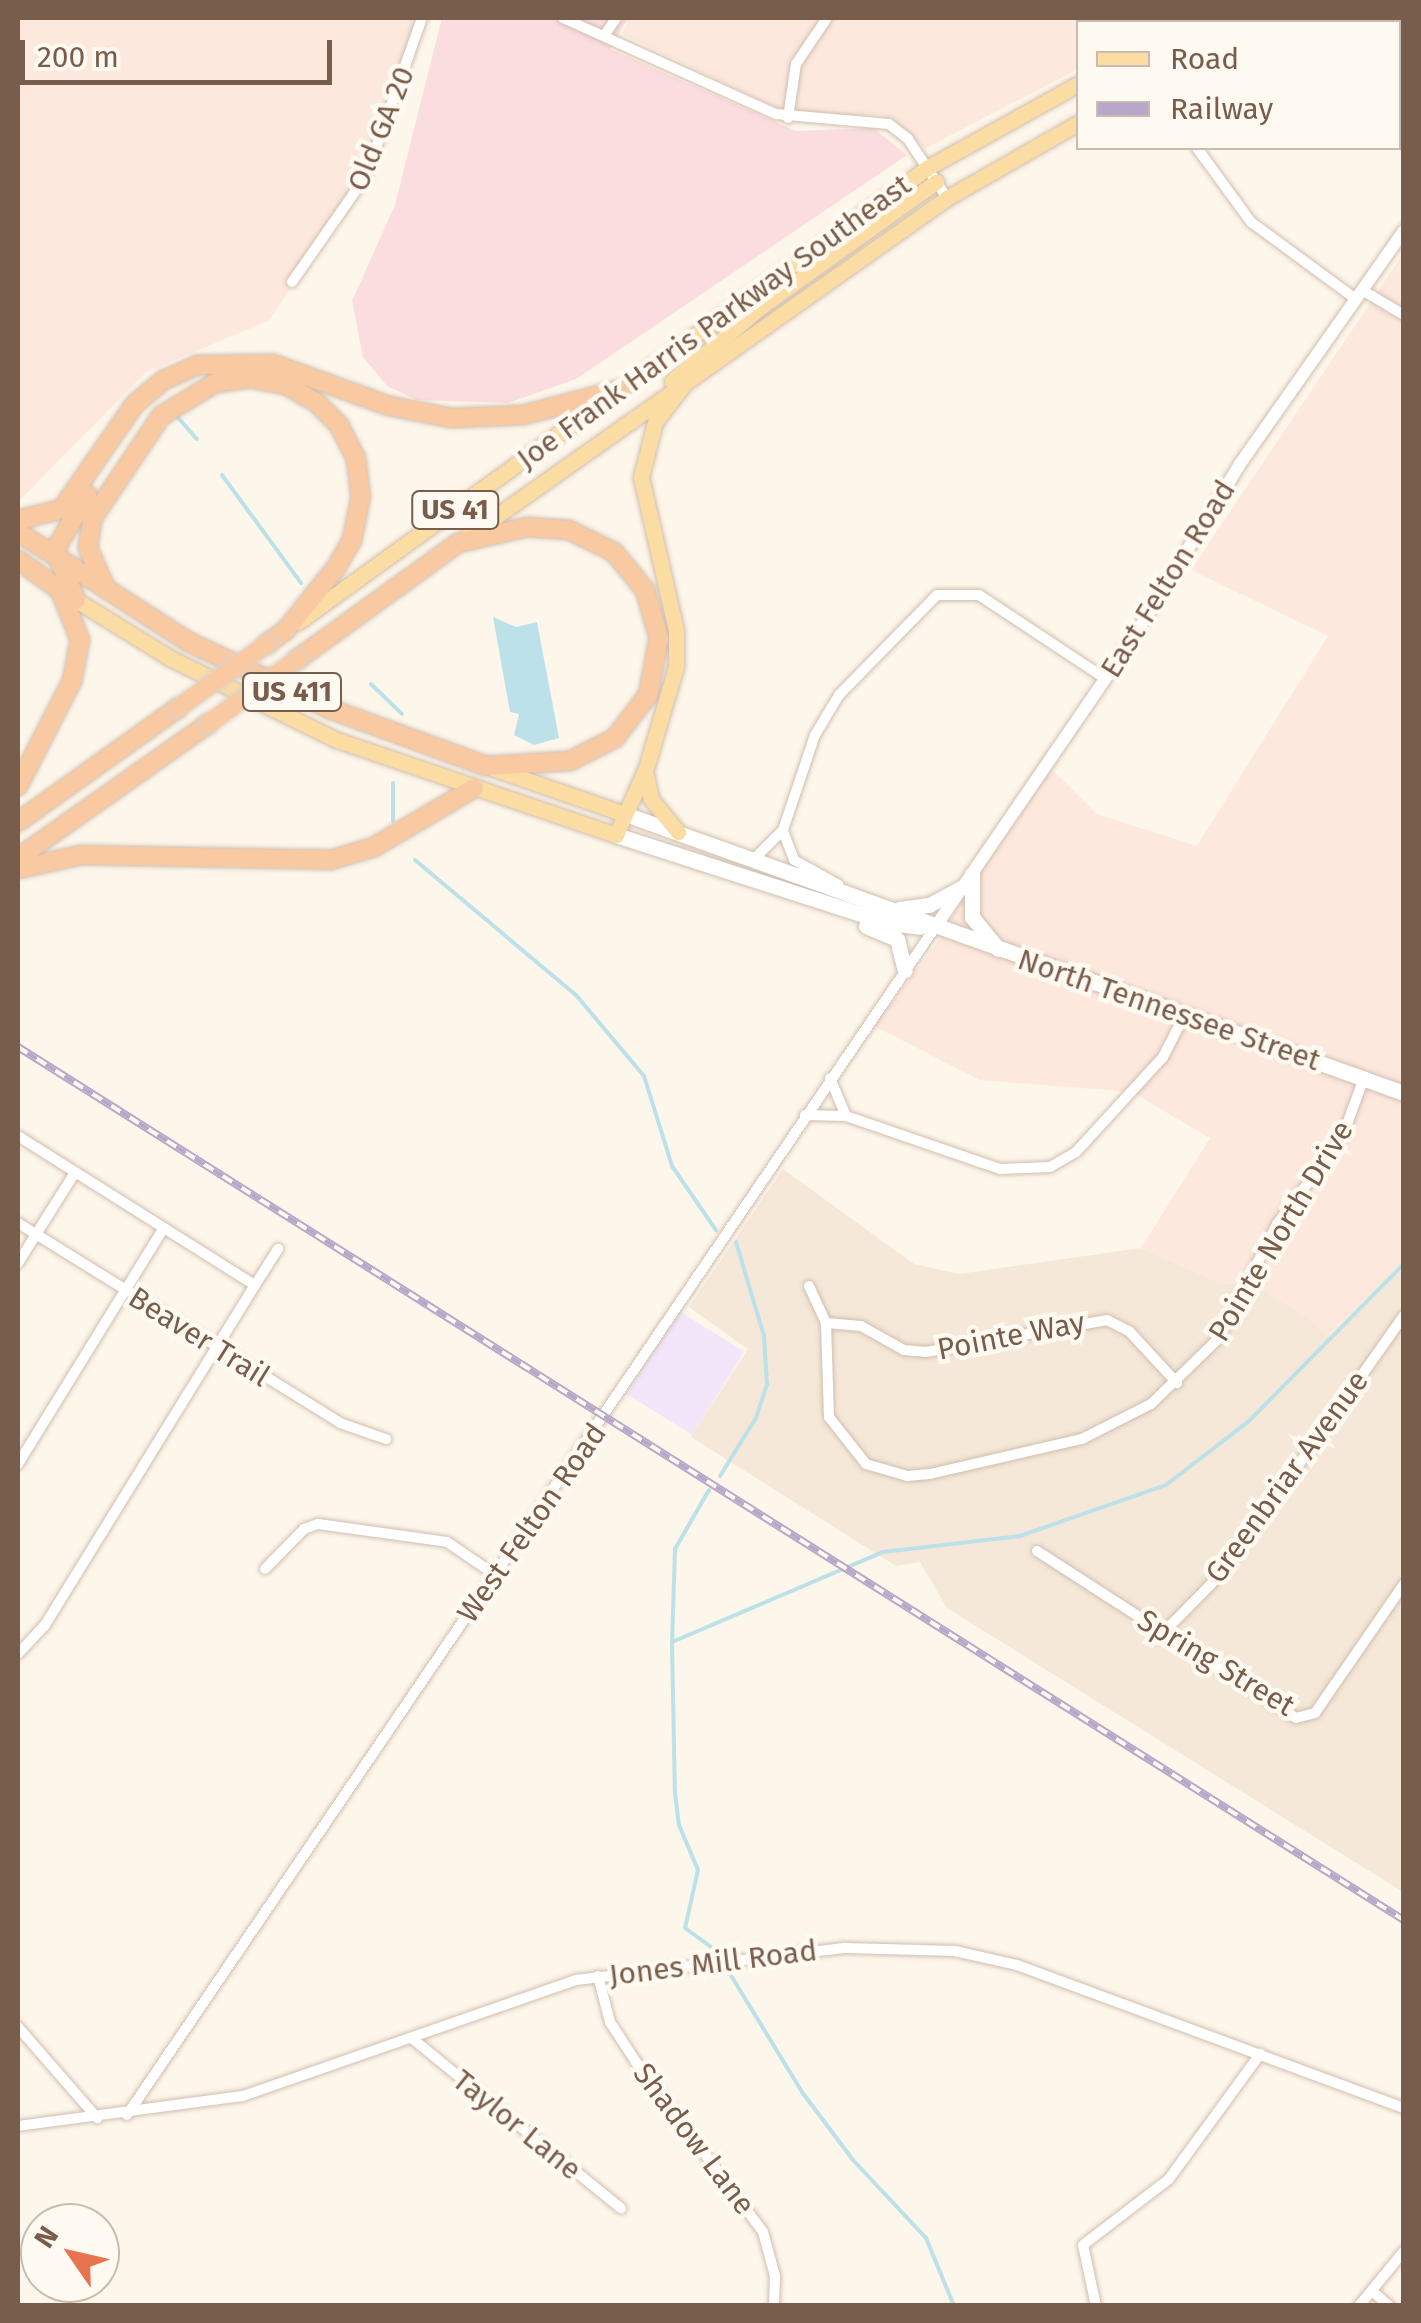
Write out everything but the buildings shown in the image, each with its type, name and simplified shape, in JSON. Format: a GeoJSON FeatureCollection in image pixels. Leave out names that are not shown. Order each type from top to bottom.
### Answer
{"type":"FeatureCollection","features":[{"type":"Feature","properties":{"kind":"highway"},"geometry":{"type":"LineString","coordinates":[[18,520],[62,509],[154,386],[186,368],[218,362],[273,364],[389,406],[452,418],[522,415],[623,389]]}},
{"type":"Feature","properties":{"kind":"highway"},"geometry":{"type":"LineString","coordinates":[[18,786],[78,664],[77,624],[55,557],[64,530],[142,413],[176,382],[218,362]]}},
{"type":"Feature","properties":{"kind":"highway"},"geometry":{"type":"LineString","coordinates":[[109,594],[90,557],[89,529],[160,416],[215,383],[277,382],[332,416],[351,446],[361,484],[352,540],[286,630]]}},
{"type":"Feature","properties":{"kind":"highway","name":"US 411"},"geometry":{"type":"LineString","coordinates":[[18,532],[109,594],[288,690],[486,766],[570,761],[615,738],[648,695],[658,638],[639,580],[593,539],[539,526],[458,543]]}},
{"type":"Feature","properties":{"kind":"highway","name":"Joe Frank Harris Parkway Southeast"},"geometry":{"type":"LineString","coordinates":[[18,858],[458,543]]}},
{"type":"Feature","properties":{"kind":"highway"},"geometry":{"type":"LineString","coordinates":[[18,560],[68,595]]}},
{"type":"Feature","properties":{"kind":"highway","name":"Joe Frank Harris Parkway Southeast"},"geometry":{"type":"LineString","coordinates":[[18,822],[286,630]]}},
{"type":"Feature","properties":{"kind":"highway"},"geometry":{"type":"LineString","coordinates":[[18,869],[81,855],[331,860],[374,847],[474,788]]}},
{"type":"Feature","properties":{"kind":"main road","name":"Joe Frank Harris Parkway Southeast"},"geometry":{"type":"LineString","coordinates":[[286,630],[932,174],[1076,85]]}},
{"type":"Feature","properties":{"kind":"main road","name":"Joe Frank Harris Parkway Southeast"},"geometry":{"type":"LineString","coordinates":[[458,543],[947,198],[1076,123]]}},
{"type":"Feature","properties":{"kind":"main road"},"geometry":{"type":"LineString","coordinates":[[654,403],[751,314],[932,174]]}},
{"type":"Feature","properties":{"kind":"main road"},"geometry":{"type":"LineString","coordinates":[[616,835],[646,768],[677,654],[644,502],[643,454],[655,422],[688,379]]}},
{"type":"Feature","properties":{"kind":"main road","name":"North Tennessee Street"},"geometry":{"type":"LineString","coordinates":[[68,595],[157,651],[294,721],[474,788],[760,884],[889,923],[934,928]]}},
{"type":"Feature","properties":{"kind":"main road"},"geometry":{"type":"LineString","coordinates":[[486,766],[625,814]]}},
{"type":"Feature","properties":{"kind":"main road"},"geometry":{"type":"LineString","coordinates":[[646,768],[651,799],[678,832]]}},
{"type":"Feature","properties":{"kind":"main road","name":"North Tennessee Street"},"geometry":{"type":"LineString","coordinates":[[625,814],[896,909],[934,928],[1000,952],[1404,1092]]}},
{"type":"Feature","properties":{"kind":"main road"},"geometry":{"type":"LineString","coordinates":[[896,909],[929,905],[968,880],[972,917],[1000,952]]}},
{"type":"Feature","properties":{"kind":"main road"},"geometry":{"type":"LineString","coordinates":[[760,884],[893,936],[906,970]]}},
{"type":"Feature","properties":{"kind":"street","name":"Old GA 20"},"geometry":{"type":"LineString","coordinates":[[292,282],[366,176],[422,18]]}},
{"type":"Feature","properties":{"kind":"street"},"geometry":{"type":"LineString","coordinates":[[563,18],[788,118],[882,121],[908,139],[947,198]]}},
{"type":"Feature","properties":{"kind":"street"},"geometry":{"type":"LineString","coordinates":[[604,36],[616,18]]}},
{"type":"Feature","properties":{"kind":"street"},"geometry":{"type":"LineString","coordinates":[[788,118],[796,64],[827,18]]}},
{"type":"Feature","properties":{"kind":"street"},"geometry":{"type":"LineString","coordinates":[[1198,150],[1250,222],[1359,295],[1404,315]]}},
{"type":"Feature","properties":{"kind":"street","name":"East Felton Road"},"geometry":{"type":"LineString","coordinates":[[934,928],[1106,679],[1231,478],[1404,231]]}},
{"type":"Feature","properties":{"kind":"street"},"geometry":{"type":"LineString","coordinates":[[755,858],[783,830],[816,735],[839,694],[937,595],[979,595],[1106,679]]}},
{"type":"Feature","properties":{"kind":"street"},"geometry":{"type":"LineString","coordinates":[[783,830],[794,860],[856,895]]}},
{"type":"Feature","properties":{"kind":"street","name":"West Felton Road"},"geometry":{"type":"LineString","coordinates":[[128,2115],[934,928]]}},
{"type":"Feature","properties":{"kind":"street"},"geometry":{"type":"LineString","coordinates":[[805,1114],[846,1116],[1000,1170],[1050,1166],[1076,1152],[1163,1057],[1184,1016]]}},
{"type":"Feature","properties":{"kind":"street"},"geometry":{"type":"LineString","coordinates":[[830,1078],[846,1116]]}},
{"type":"Feature","properties":{"kind":"street","name":"Pointe North Drive"},"geometry":{"type":"LineString","coordinates":[[809,1286],[826,1323],[825,1402],[836,1434],[866,1464],[907,1476],[1082,1440],[1130,1418],[1177,1383],[1242,1304],[1277,1224],[1342,1138],[1364,1078]]}},
{"type":"Feature","properties":{"kind":"street"},"geometry":{"type":"LineString","coordinates":[[18,1136],[256,1285]]}},
{"type":"Feature","properties":{"kind":"street"},"geometry":{"type":"LineString","coordinates":[[18,1262],[74,1174]]}},
{"type":"Feature","properties":{"kind":"street","name":"Beaver Trail"},"geometry":{"type":"LineString","coordinates":[[18,1222],[340,1424],[386,1439]]}},
{"type":"Feature","properties":{"kind":"street"},"geometry":{"type":"LineString","coordinates":[[18,1464],[163,1229]]}},
{"type":"Feature","properties":{"kind":"street"},"geometry":{"type":"LineString","coordinates":[[18,1654],[44,1626],[278,1249]]}},
{"type":"Feature","properties":{"kind":"street","name":"Greenbriar Avenue"},"geometry":{"type":"LineString","coordinates":[[1164,1632],[1223,1572],[1404,1316]]}},
{"type":"Feature","properties":{"kind":"street","name":"Pointe Way"},"geometry":{"type":"LineString","coordinates":[[826,1323],[861,1326],[904,1350],[926,1352],[1106,1320],[1129,1331],[1177,1383]]}},
{"type":"Feature","properties":{"kind":"street"},"geometry":{"type":"LineString","coordinates":[[265,1569],[304,1529],[318,1524],[447,1542],[497,1576]]}},
{"type":"Feature","properties":{"kind":"street","name":"Spring Street"},"geometry":{"type":"LineString","coordinates":[[1038,1551],[1296,1718],[1315,1713],[1404,1584]]}},
{"type":"Feature","properties":{"kind":"street","name":"Jones Mill Road"},"geometry":{"type":"LineString","coordinates":[[18,2126],[128,2115],[266,2090],[414,2040],[554,1986],[598,1976],[798,1951],[955,1951],[1017,1964],[1404,2108]]}},
{"type":"Feature","properties":{"kind":"street","name":"Shadow Lane"},"geometry":{"type":"LineString","coordinates":[[598,1976],[610,2022],[763,2232],[776,2276],[774,2306]]}},
{"type":"Feature","properties":{"kind":"street"},"geometry":{"type":"LineString","coordinates":[[18,2027],[97,2118]]}},
{"type":"Feature","properties":{"kind":"street","name":"Taylor Lane"},"geometry":{"type":"LineString","coordinates":[[414,2040],[620,2208]]}},
{"type":"Feature","properties":{"kind":"street"},"geometry":{"type":"LineString","coordinates":[[1096,2306],[1082,2245],[1169,2179],[1260,2054]]}},
{"type":"Feature","properties":{"kind":"street"},"geometry":{"type":"LineString","coordinates":[[1359,2306],[1404,2251]]}},
{"type":"Feature","properties":{"kind":"street"},"geometry":{"type":"LineString","coordinates":[[1372,2290],[1388,2306]]}},
{"type":"Feature","properties":{"kind":"shaded area"},"geometry":{"type":"Polygon","coordinates":[[[18,18],[419,18],[367,179],[268,321],[146,372],[18,502],[18,18]]]}},
{"type":"Feature","properties":{"kind":"shaded area"},"geometry":{"type":"Polygon","coordinates":[[[442,18],[628,18],[610,49],[796,131],[873,128],[907,155],[576,379],[508,403],[417,400],[387,386],[363,357],[352,301],[395,205],[442,18]]]}},
{"type":"Feature","properties":{"kind":"shaded area"},"geometry":{"type":"Polygon","coordinates":[[[628,18],[1206,18],[1076,20],[1076,70],[926,148],[882,115],[812,115],[771,105],[622,34],[628,18]]]}},
{"type":"Feature","properties":{"kind":"shaded area"},"geometry":{"type":"Polygon","coordinates":[[[1403,254],[1403,1259],[1328,1340],[1311,1320],[1252,1284],[1222,1284],[1141,1248],[1210,1138],[1132,1092],[980,1080],[874,1026],[934,947],[1045,763],[1097,814],[1197,846],[1328,636],[1191,570],[1403,254]]]}},
{"type":"Feature","properties":{"kind":"shaded area"},"geometry":{"type":"Polygon","coordinates":[[[783,1169],[914,1264],[959,1274],[1141,1248],[1222,1284],[1252,1284],[1312,1320],[1328,1339],[1403,1259],[1403,1892],[947,1608],[920,1562],[896,1566],[691,1437],[748,1349],[689,1307],[783,1169]]]}},
{"type":"Feature","properties":{"kind":"shaded area"},"geometry":{"type":"Polygon","coordinates":[[[679,1311],[744,1352],[692,1435],[627,1394],[679,1311]]]}},
{"type":"Feature","properties":{"kind":"water"},"geometry":{"type":"Polygon","coordinates":[[[493,617],[516,627],[537,622],[559,738],[534,745],[514,735],[519,714],[510,712],[493,617]]]}},
{"type":"Feature","properties":{"kind":"waterway"},"geometry":{"type":"LineString","coordinates":[[175,414],[197,439]]}},
{"type":"Feature","properties":{"kind":"waterway"},"geometry":{"type":"LineString","coordinates":[[222,475],[301,583]]}},
{"type":"Feature","properties":{"kind":"waterway"},"geometry":{"type":"LineString","coordinates":[[371,684],[402,714]]}},
{"type":"Feature","properties":{"kind":"waterway"},"geometry":{"type":"LineString","coordinates":[[393,783],[393,821]]}},
{"type":"Feature","properties":{"kind":"waterway"},"geometry":{"type":"LineString","coordinates":[[415,860],[576,995],[644,1076],[672,1166],[716,1230]]}},
{"type":"Feature","properties":{"kind":"waterway"},"geometry":{"type":"LineString","coordinates":[[720,1476],[756,1418],[767,1384],[764,1336],[736,1242]]}},
{"type":"Feature","properties":{"kind":"waterway"},"geometry":{"type":"LineString","coordinates":[[672,1642],[883,1552],[1020,1536],[1166,1485],[1249,1421],[1404,1264]]}},
{"type":"Feature","properties":{"kind":"waterway"},"geometry":{"type":"LineString","coordinates":[[709,1490],[675,1549],[672,1642],[675,1793],[679,1825],[698,1870],[685,1928],[711,1947]]}},
{"type":"Feature","properties":{"kind":"waterway"},"geometry":{"type":"LineString","coordinates":[[727,1969],[802,2092],[853,2160],[926,2238],[954,2306]]}},
{"type":"Feature","properties":{"kind":"railway"},"geometry":{"type":"LineString","coordinates":[[18,1047],[1404,1920]]}}]}
